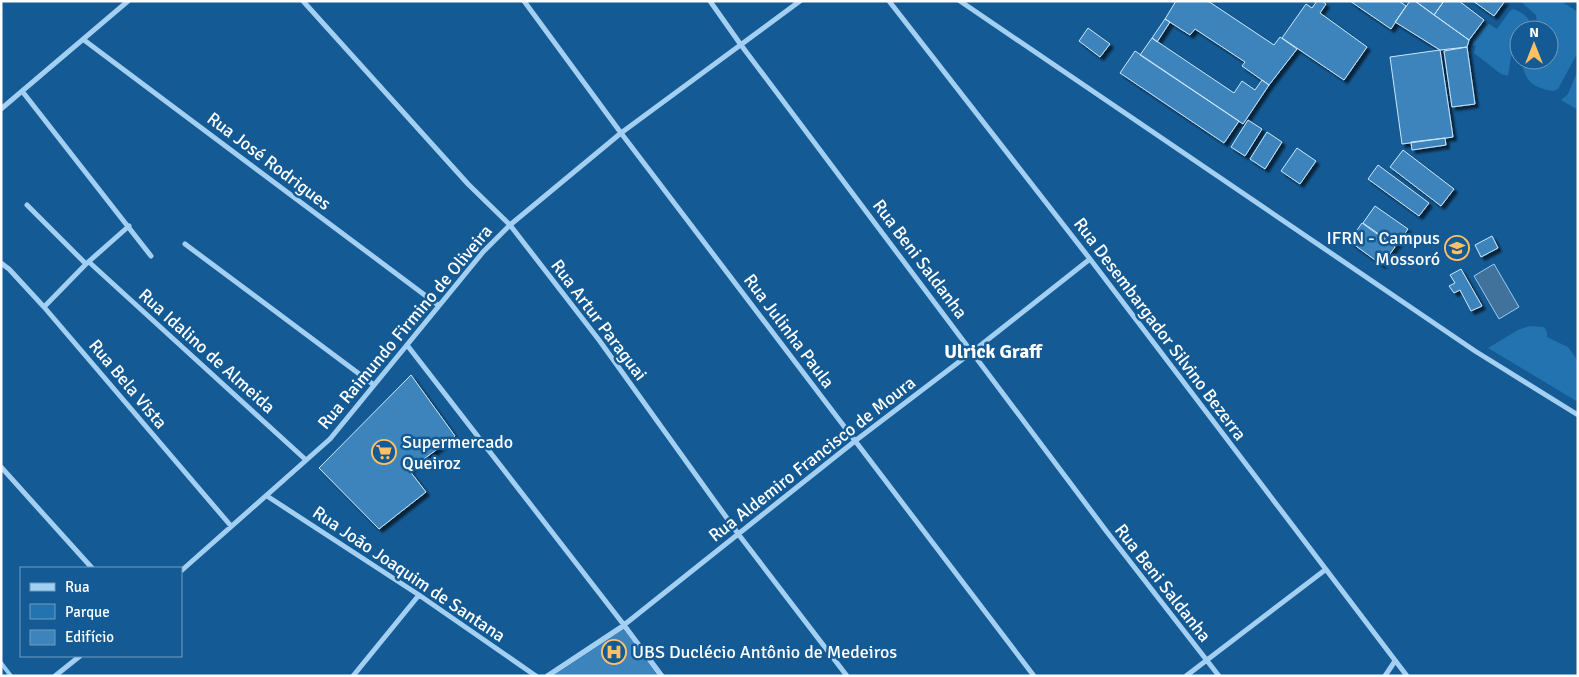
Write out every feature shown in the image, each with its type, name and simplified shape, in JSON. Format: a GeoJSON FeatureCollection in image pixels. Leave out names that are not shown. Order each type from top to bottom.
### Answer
{"type":"FeatureCollection","features":[{"type":"Feature","properties":{"kind":"street"},"geometry":{"type":"LineString","coordinates":[[1,108],[128,1]]}},
{"type":"Feature","properties":{"kind":"street","name":"Rua Artur Paraguai"},"geometry":{"type":"LineString","coordinates":[[303,1],[468,184],[510,224],[599,340],[739,535],[847,676]]}},
{"type":"Feature","properties":{"kind":"street","name":"Rua Julinha Paula"},"geometry":{"type":"LineString","coordinates":[[524,1],[621,133],[1034,676]]}},
{"type":"Feature","properties":{"kind":"street","name":"Rua Beni Saldanha"},"geometry":{"type":"LineString","coordinates":[[710,1],[1106,532],[1219,676]]}},
{"type":"Feature","properties":{"kind":"street","name":"Rua Raimundo Firmino de Oliveira"},"geometry":{"type":"LineString","coordinates":[[182,570],[330,438],[438,305],[483,252],[510,224],[621,133],[800,1]]}},
{"type":"Feature","properties":{"kind":"street","name":"Rua Desembargador Silvino Bezerra"},"geometry":{"type":"LineString","coordinates":[[889,1],[1090,259],[1407,676]]}},
{"type":"Feature","properties":{"kind":"street"},"geometry":{"type":"LineString","coordinates":[[960,1],[1466,345],[1578,415]]}},
{"type":"Feature","properties":{"kind":"street","name":"Rua José Rodrigues"},"geometry":{"type":"LineString","coordinates":[[84,40],[438,305]]}},
{"type":"Feature","properties":{"kind":"street"},"geometry":{"type":"LineString","coordinates":[[22,91],[151,256]]}},
{"type":"Feature","properties":{"kind":"street","name":"Rua Idalino de Almeida"},"geometry":{"type":"LineString","coordinates":[[27,205],[88,263],[306,460]]}},
{"type":"Feature","properties":{"kind":"street"},"geometry":{"type":"LineString","coordinates":[[44,307],[129,226]]}},
{"type":"Feature","properties":{"kind":"street"},"geometry":{"type":"LineString","coordinates":[[185,244],[374,385]]}},
{"type":"Feature","properties":{"kind":"street","name":"Rua Aldemiro Francisco de Moura"},"geometry":{"type":"LineString","coordinates":[[547,676],[624,625],[855,441],[1090,259]]}},
{"type":"Feature","properties":{"kind":"street","name":"Rua Bela Vista"},"geometry":{"type":"LineString","coordinates":[[1,263],[9,269],[44,307],[232,526]]}},
{"type":"Feature","properties":{"kind":"street"},"geometry":{"type":"LineString","coordinates":[[407,345],[662,676]]}},
{"type":"Feature","properties":{"kind":"street"},"geometry":{"type":"LineString","coordinates":[[1,467],[91,567]]}},
{"type":"Feature","properties":{"kind":"street","name":"Rua João Joaquim de Santana"},"geometry":{"type":"LineString","coordinates":[[267,496],[419,595],[536,676]]}},
{"type":"Feature","properties":{"kind":"street"},"geometry":{"type":"LineString","coordinates":[[1186,676],[1325,570]]}},
{"type":"Feature","properties":{"kind":"street"},"geometry":{"type":"LineString","coordinates":[[353,676],[419,595]]}},
{"type":"Feature","properties":{"kind":"street"},"geometry":{"type":"LineString","coordinates":[[55,676],[79,657]]}},
{"type":"Feature","properties":{"kind":"street"},"geometry":{"type":"LineString","coordinates":[[1386,676],[1395,661]]}},
{"type":"Feature","properties":{"kind":"green space"},"geometry":{"type":"Polygon","coordinates":[[[1520,1],[1561,1],[1578,12],[1578,52],[1558,89],[1553,91],[1535,85],[1527,78],[1524,70],[1559,70],[1559,20],[1537,20],[1536,15],[1520,1]]]}},
{"type":"Feature","properties":{"kind":"green space"},"geometry":{"type":"Polygon","coordinates":[[[1513,9],[1520,12],[1528,20],[1509,20],[1508,76],[1501,74],[1474,53],[1476,45],[1473,46],[1472,41],[1486,22],[1497,29],[1513,9]]]}},
{"type":"Feature","properties":{"kind":"green space"},"geometry":{"type":"Polygon","coordinates":[[[1578,70],[1578,110],[1561,100],[1568,94],[1578,70]]]}},
{"type":"Feature","properties":{"kind":"green space"},"geometry":{"type":"Polygon","coordinates":[[[1529,326],[1544,327],[1547,337],[1568,347],[1578,361],[1578,402],[1488,348],[1518,330],[1529,326]]]}},
{"type":"Feature","properties":{"kind":"shaded area"},"geometry":{"type":"Polygon","coordinates":[[[1494,264],[1519,307],[1499,319],[1474,276],[1494,264]]]}},
{"type":"Feature","properties":{"kind":"building"},"geometry":{"type":"Polygon","coordinates":[[[1176,1],[1208,1],[1274,45],[1280,37],[1297,49],[1269,85],[1242,66],[1245,62],[1195,29],[1190,35],[1165,19],[1176,1]]]}},
{"type":"Feature","properties":{"kind":"building"},"geometry":{"type":"Polygon","coordinates":[[[1317,1],[1322,1],[1326,4],[1320,13],[1367,47],[1344,80],[1282,38],[1306,4],[1312,8],[1317,1]]]}},
{"type":"Feature","properties":{"kind":"building"},"geometry":{"type":"Polygon","coordinates":[[[1350,1],[1399,1],[1406,6],[1391,29],[1350,1]]]}},
{"type":"Feature","properties":{"kind":"building"},"geometry":{"type":"Polygon","coordinates":[[[1410,1],[1415,1],[1469,40],[1467,47],[1440,50],[1395,22],[1410,1]]]}},
{"type":"Feature","properties":{"kind":"building"},"geometry":{"type":"Polygon","coordinates":[[[1415,1],[1444,1],[1434,15],[1415,1]]]}},
{"type":"Feature","properties":{"kind":"building"},"geometry":{"type":"Polygon","coordinates":[[[1444,1],[1459,1],[1484,20],[1469,40],[1434,15],[1444,1]]]}},
{"type":"Feature","properties":{"kind":"building"},"geometry":{"type":"Polygon","coordinates":[[[1473,1],[1505,1],[1494,16],[1473,1]]]}},
{"type":"Feature","properties":{"kind":"building"},"geometry":{"type":"Polygon","coordinates":[[[1165,19],[1170,22],[1157,42],[1152,38],[1165,19]]]}},
{"type":"Feature","properties":{"kind":"building"},"geometry":{"type":"Polygon","coordinates":[[[1088,28],[1110,44],[1100,57],[1079,41],[1088,28]]]}},
{"type":"Feature","properties":{"kind":"building"},"geometry":{"type":"Polygon","coordinates":[[[1152,38],[1234,93],[1242,81],[1255,90],[1262,80],[1269,85],[1243,124],[1140,55],[1152,38]]]}},
{"type":"Feature","properties":{"kind":"building"},"geometry":{"type":"Polygon","coordinates":[[[1467,47],[1475,104],[1452,107],[1444,51],[1467,47]]]}},
{"type":"Feature","properties":{"kind":"building"},"geometry":{"type":"Polygon","coordinates":[[[1440,50],[1453,137],[1402,144],[1390,57],[1440,50]]]}},
{"type":"Feature","properties":{"kind":"building"},"geometry":{"type":"Polygon","coordinates":[[[1135,51],[1239,121],[1224,143],[1120,73],[1135,51]]]}},
{"type":"Feature","properties":{"kind":"building"},"geometry":{"type":"Polygon","coordinates":[[[1248,120],[1262,129],[1245,156],[1231,147],[1248,120]]]}},
{"type":"Feature","properties":{"kind":"building"},"geometry":{"type":"Polygon","coordinates":[[[1267,132],[1282,142],[1265,169],[1250,159],[1267,132]]]}},
{"type":"Feature","properties":{"kind":"building"},"geometry":{"type":"Polygon","coordinates":[[[1445,138],[1446,145],[1412,150],[1411,142],[1445,138]]]}},
{"type":"Feature","properties":{"kind":"building"},"geometry":{"type":"Polygon","coordinates":[[[1297,148],[1316,161],[1300,184],[1281,171],[1297,148]]]}},
{"type":"Feature","properties":{"kind":"building"},"geometry":{"type":"Polygon","coordinates":[[[1403,150],[1454,189],[1441,206],[1390,167],[1403,150]]]}},
{"type":"Feature","properties":{"kind":"building"},"geometry":{"type":"Polygon","coordinates":[[[1378,165],[1429,203],[1419,216],[1368,179],[1378,165]]]}},
{"type":"Feature","properties":{"kind":"building"},"geometry":{"type":"Polygon","coordinates":[[[1375,206],[1408,229],[1396,246],[1363,223],[1375,206]]]}},
{"type":"Feature","properties":{"kind":"building"},"geometry":{"type":"Polygon","coordinates":[[[1362,223],[1395,247],[1382,265],[1349,241],[1362,223]]]}},
{"type":"Feature","properties":{"kind":"building"},"geometry":{"type":"Polygon","coordinates":[[[1492,236],[1498,248],[1481,257],[1475,245],[1492,236]]]}},
{"type":"Feature","properties":{"kind":"building"},"geometry":{"type":"Polygon","coordinates":[[[1461,269],[1482,306],[1471,311],[1460,290],[1454,293],[1449,286],[1455,283],[1450,275],[1461,269]]]}},
{"type":"Feature","properties":{"kind":"building","name":"Supermercado Queiroz"},"geometry":{"type":"Polygon","coordinates":[[[411,375],[455,436],[409,470],[426,492],[379,529],[319,468],[411,375]]]}},
{"type":"Feature","properties":{"kind":"building","name":"UBS Duclécio Antônio de Medeiros"},"geometry":{"type":"Polygon","coordinates":[[[624,628],[659,676],[551,676],[624,628]]]}},
{"type":"Feature","properties":{"kind":"waterway"},"geometry":{"type":"LineString","coordinates":[[1,663],[11,676]]}},
{"type":"Feature","properties":{"kind":"place","name":"IFRN - Campus Mossoró"},"geometry":{"type":"Point","coordinates":[1457,248]}},
{"type":"Feature","properties":{"kind":"place","name":"Supermercado Queiroz"},"geometry":{"type":"Point","coordinates":[384,452]}},
{"type":"Feature","properties":{"kind":"place","name":"UBS Duclécio Antônio de Medeiros"},"geometry":{"type":"Point","coordinates":[614,652]}},
{"type":"Feature","properties":{"kind":"district","name":"Ulrick Graff"},"geometry":{"type":"Point","coordinates":[993,351]}}]}
